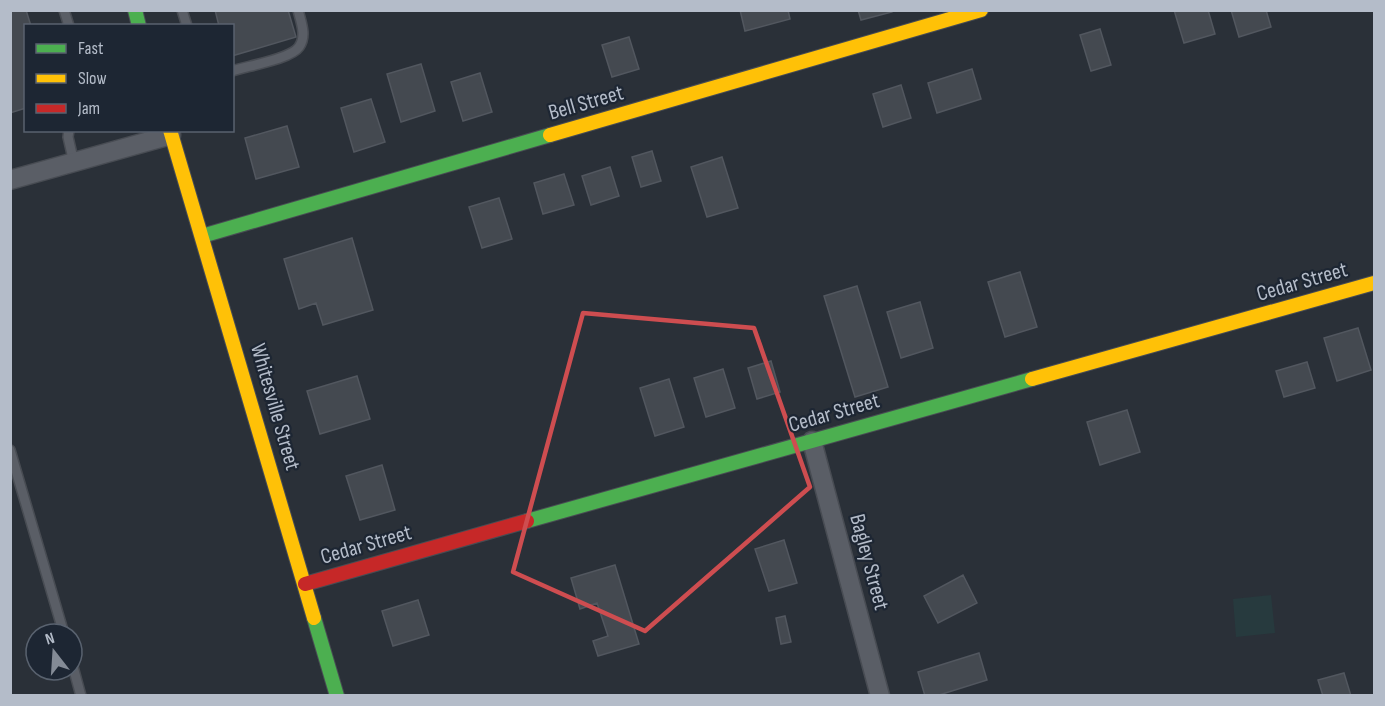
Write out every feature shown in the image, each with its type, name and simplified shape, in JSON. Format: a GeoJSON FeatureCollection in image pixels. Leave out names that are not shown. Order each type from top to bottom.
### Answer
{"type":"FeatureCollection","features":[{"type":"Feature","properties":{"kind":"street","name":"Bell Street"},"geometry":{"type":"LineString","coordinates":[[202,236],[981,10]]}},
{"type":"Feature","properties":{"kind":"street","name":"Whitesville Street"},"geometry":{"type":"LineString","coordinates":[[171,133],[337,696]]}},
{"type":"Feature","properties":{"kind":"street"},"geometry":{"type":"LineString","coordinates":[[10,180],[171,133]]}},
{"type":"Feature","properties":{"kind":"street","name":"Cedar Street"},"geometry":{"type":"LineString","coordinates":[[305,584],[1374,283]]}},
{"type":"Feature","properties":{"kind":"street","name":"Bagley Street"},"geometry":{"type":"LineString","coordinates":[[812,441],[880,696]]}},
{"type":"Feature","properties":{"kind":"lane"},"geometry":{"type":"LineString","coordinates":[[234,70],[289,54],[298,48],[302,38],[302,28],[298,10]]}},
{"type":"Feature","properties":{"kind":"lane"},"geometry":{"type":"LineString","coordinates":[[69,132],[74,163]]}},
{"type":"Feature","properties":{"kind":"lane"},"geometry":{"type":"LineString","coordinates":[[10,450],[60,622]]}},
{"type":"Feature","properties":{"kind":"highlighted area"},"geometry":{"type":"Polygon","coordinates":[[[583,313],[754,328],[810,487],[645,631],[513,572],[583,313]]]}},
{"type":"Feature","properties":{"kind":"green space"},"geometry":{"type":"Polygon","coordinates":[[[1271,595],[1275,633],[1236,637],[1233,599],[1271,595]]]}},
{"type":"Feature","properties":{"kind":"building"},"geometry":{"type":"Polygon","coordinates":[[[10,10],[26,10],[30,24],[24,24],[24,109],[10,113],[10,10]]]}},
{"type":"Feature","properties":{"kind":"building"},"geometry":{"type":"Polygon","coordinates":[[[215,10],[288,10],[296,37],[234,55],[234,24],[218,24],[215,10]]]}},
{"type":"Feature","properties":{"kind":"building"},"geometry":{"type":"Polygon","coordinates":[[[740,10],[788,10],[790,19],[745,31],[740,10]]]}},
{"type":"Feature","properties":{"kind":"building"},"geometry":{"type":"Polygon","coordinates":[[[858,10],[892,10],[892,12],[861,20],[858,10]]]}},
{"type":"Feature","properties":{"kind":"building"},"geometry":{"type":"Polygon","coordinates":[[[1174,10],[1208,10],[1215,34],[1184,43],[1174,10]]]}},
{"type":"Feature","properties":{"kind":"building"},"geometry":{"type":"Polygon","coordinates":[[[1231,10],[1266,10],[1271,27],[1239,37],[1231,10]]]}},
{"type":"Feature","properties":{"kind":"building"},"geometry":{"type":"Polygon","coordinates":[[[1100,29],[1111,65],[1091,71],[1080,35],[1100,29]]]}},
{"type":"Feature","properties":{"kind":"building"},"geometry":{"type":"Polygon","coordinates":[[[629,37],[639,69],[612,77],[602,45],[629,37]]]}},
{"type":"Feature","properties":{"kind":"building"},"geometry":{"type":"Polygon","coordinates":[[[421,64],[435,111],[401,122],[387,74],[421,64]]]}},
{"type":"Feature","properties":{"kind":"building"},"geometry":{"type":"Polygon","coordinates":[[[972,69],[981,99],[937,113],[928,83],[972,69]]]}},
{"type":"Feature","properties":{"kind":"building"},"geometry":{"type":"Polygon","coordinates":[[[480,73],[492,112],[463,121],[451,82],[480,73]]]}},
{"type":"Feature","properties":{"kind":"building"},"geometry":{"type":"Polygon","coordinates":[[[901,85],[911,118],[883,127],[873,94],[901,85]]]}},
{"type":"Feature","properties":{"kind":"building"},"geometry":{"type":"Polygon","coordinates":[[[371,99],[385,142],[354,152],[341,108],[371,99]]]}},
{"type":"Feature","properties":{"kind":"building"},"geometry":{"type":"Polygon","coordinates":[[[287,126],[299,167],[256,179],[245,138],[287,126]]]}},
{"type":"Feature","properties":{"kind":"building"},"geometry":{"type":"Polygon","coordinates":[[[652,151],[661,181],[641,187],[632,157],[652,151]]]}},
{"type":"Feature","properties":{"kind":"building"},"geometry":{"type":"Polygon","coordinates":[[[722,157],[738,208],[707,217],[691,167],[722,157]]]}},
{"type":"Feature","properties":{"kind":"building"},"geometry":{"type":"Polygon","coordinates":[[[610,167],[619,196],[591,205],[582,176],[610,167]]]}},
{"type":"Feature","properties":{"kind":"building"},"geometry":{"type":"Polygon","coordinates":[[[564,174],[574,205],[543,214],[534,183],[564,174]]]}},
{"type":"Feature","properties":{"kind":"building"},"geometry":{"type":"Polygon","coordinates":[[[499,198],[512,239],[482,248],[469,207],[499,198]]]}},
{"type":"Feature","properties":{"kind":"building"},"geometry":{"type":"Polygon","coordinates":[[[352,238],[373,310],[323,325],[316,303],[299,309],[284,259],[352,238]]]}},
{"type":"Feature","properties":{"kind":"building"},"geometry":{"type":"Polygon","coordinates":[[[1020,272],[1037,327],[1005,337],[988,282],[1020,272]]]}},
{"type":"Feature","properties":{"kind":"building"},"geometry":{"type":"Polygon","coordinates":[[[857,286],[888,387],[855,397],[824,296],[857,286]]]}},
{"type":"Feature","properties":{"kind":"building"},"geometry":{"type":"Polygon","coordinates":[[[920,302],[933,348],[901,358],[887,312],[920,302]]]}},
{"type":"Feature","properties":{"kind":"building"},"geometry":{"type":"Polygon","coordinates":[[[1358,328],[1371,370],[1337,381],[1324,338],[1358,328]]]}},
{"type":"Feature","properties":{"kind":"building"},"geometry":{"type":"Polygon","coordinates":[[[771,361],[780,392],[757,399],[748,368],[771,361]]]}},
{"type":"Feature","properties":{"kind":"building"},"geometry":{"type":"Polygon","coordinates":[[[1307,362],[1315,388],[1284,397],[1276,371],[1307,362]]]}},
{"type":"Feature","properties":{"kind":"building"},"geometry":{"type":"Polygon","coordinates":[[[723,369],[735,408],[706,417],[694,378],[723,369]]]}},
{"type":"Feature","properties":{"kind":"building"},"geometry":{"type":"Polygon","coordinates":[[[357,376],[370,419],[320,434],[307,391],[357,376]]]}},
{"type":"Feature","properties":{"kind":"building"},"geometry":{"type":"Polygon","coordinates":[[[669,379],[684,427],[655,436],[640,388],[669,379]]]}},
{"type":"Feature","properties":{"kind":"building"},"geometry":{"type":"Polygon","coordinates":[[[1127,410],[1140,452],[1100,465],[1087,422],[1127,410]]]}},
{"type":"Feature","properties":{"kind":"building"},"geometry":{"type":"Polygon","coordinates":[[[382,465],[395,510],[360,520],[346,476],[382,465]]]}},
{"type":"Feature","properties":{"kind":"building"},"geometry":{"type":"Polygon","coordinates":[[[784,540],[797,583],[769,591],[755,549],[784,540]]]}},
{"type":"Feature","properties":{"kind":"building"},"geometry":{"type":"Polygon","coordinates":[[[615,565],[639,644],[598,656],[593,641],[608,636],[597,603],[580,609],[571,578],[615,565]]]}},
{"type":"Feature","properties":{"kind":"building"},"geometry":{"type":"Polygon","coordinates":[[[963,575],[977,603],[938,623],[924,596],[963,575]]]}},
{"type":"Feature","properties":{"kind":"building"},"geometry":{"type":"Polygon","coordinates":[[[418,600],[429,635],[393,646],[382,611],[418,600]]]}},
{"type":"Feature","properties":{"kind":"building"},"geometry":{"type":"Polygon","coordinates":[[[785,616],[791,642],[781,644],[776,618],[785,616]]]}},
{"type":"Feature","properties":{"kind":"building"},"geometry":{"type":"Polygon","coordinates":[[[979,653],[987,680],[936,696],[925,696],[918,672],[979,653]]]}},
{"type":"Feature","properties":{"kind":"building"},"geometry":{"type":"Polygon","coordinates":[[[1344,673],[1351,696],[1323,696],[1318,680],[1344,673]]]}},
{"type":"Feature","properties":{"kind":"traffic: fast"},"geometry":{"type":"LineString","coordinates":[[135,10],[138,24]]}},
{"type":"Feature","properties":{"kind":"traffic: fast"},"geometry":{"type":"LineString","coordinates":[[202,236],[550,135]]}},
{"type":"Feature","properties":{"kind":"traffic: fast"},"geometry":{"type":"LineString","coordinates":[[527,521],[1032,379]]}},
{"type":"Feature","properties":{"kind":"traffic: fast"},"geometry":{"type":"LineString","coordinates":[[314,618],[337,696]]}},
{"type":"Feature","properties":{"kind":"traffic: slow"},"geometry":{"type":"LineString","coordinates":[[550,135],[981,10]]}},
{"type":"Feature","properties":{"kind":"traffic: slow"},"geometry":{"type":"LineString","coordinates":[[171,132],[314,618]]}},
{"type":"Feature","properties":{"kind":"traffic: slow"},"geometry":{"type":"LineString","coordinates":[[1032,379],[1374,283]]}},
{"type":"Feature","properties":{"kind":"traffic: jam"},"geometry":{"type":"LineString","coordinates":[[305,584],[527,521]]}}]}
